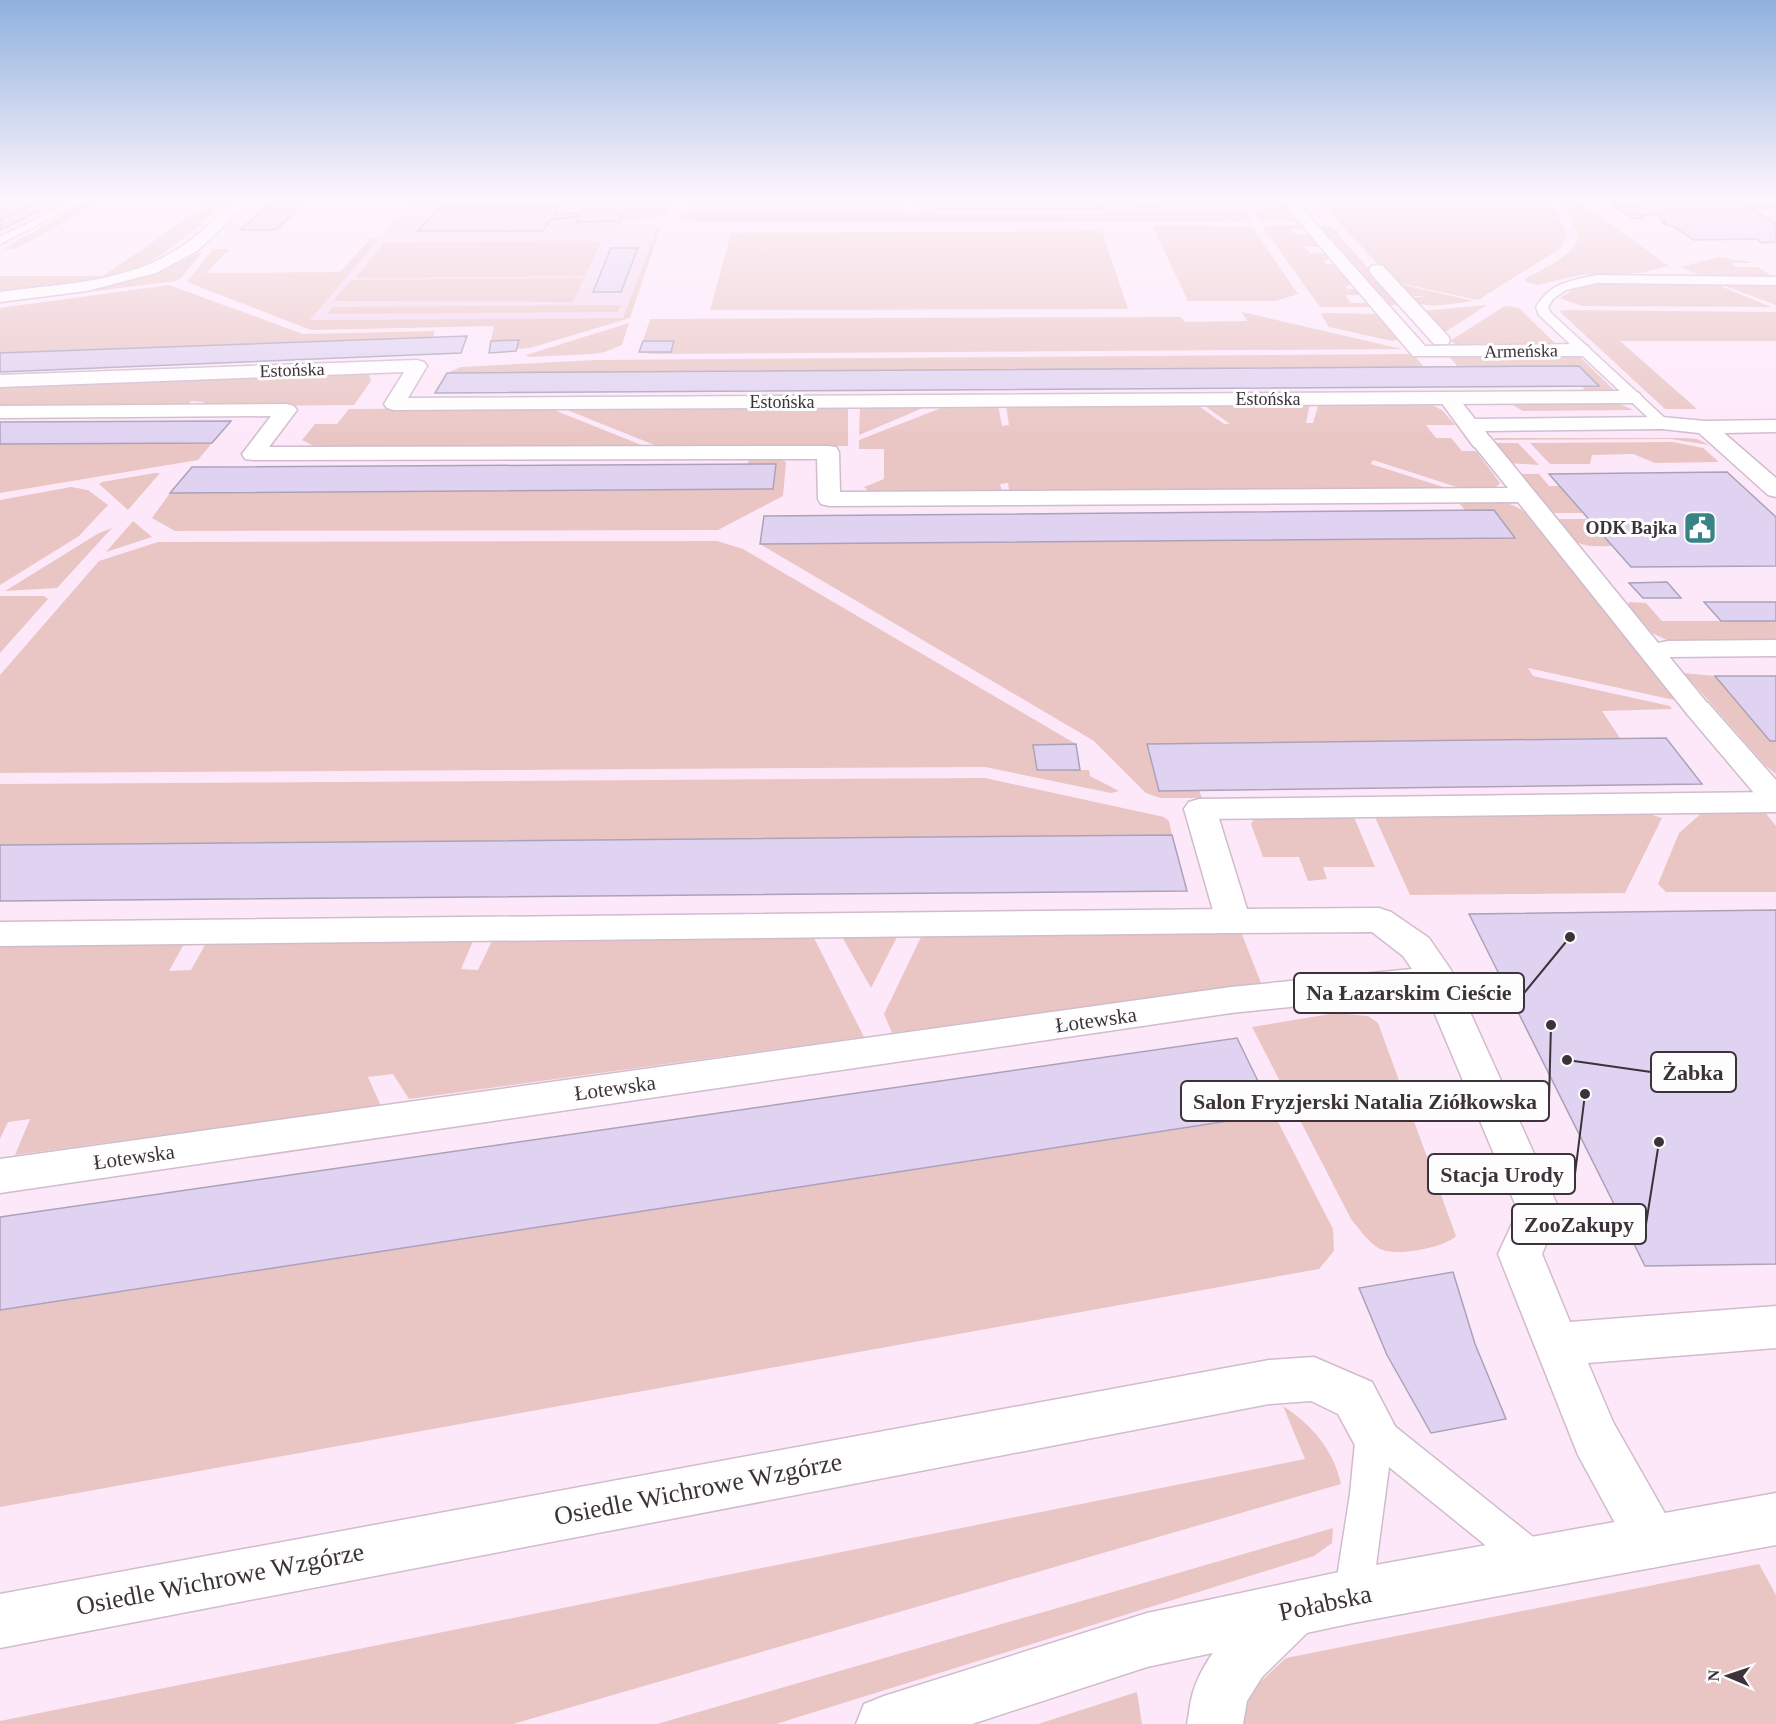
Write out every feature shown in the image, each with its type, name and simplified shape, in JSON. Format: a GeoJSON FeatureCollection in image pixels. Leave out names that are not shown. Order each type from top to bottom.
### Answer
{"type":"FeatureCollection","features":[{"type":"Feature","properties":{"kind":"street"},"geometry":{"type":"LineString","coordinates":[[0,297],[120,277]]}},
{"type":"Feature","properties":{"kind":"street","name":"Armeńska"},"geometry":{"type":"LineString","coordinates":[[1355,277],[1420,352],[1581,350]]}},
{"type":"Feature","properties":{"kind":"street"},"geometry":{"type":"LineString","coordinates":[[1384,277],[1441,340]]}},
{"type":"Feature","properties":{"kind":"street","name":"Estońska"},"geometry":{"type":"LineString","coordinates":[[0,381],[417,366],[394,404],[1632,397]]}},
{"type":"Feature","properties":{"kind":"street"},"geometry":{"type":"LineString","coordinates":[[1448,398],[1524,495],[1658,649],[1698,708],[1776,801]]}},
{"type":"Feature","properties":{"kind":"street","name":"Estońska"},"geometry":{"type":"LineString","coordinates":[[0,412],[287,410],[253,454],[828,452],[829,499],[1524,495]]}},
{"type":"Feature","properties":{"kind":"street"},"geometry":{"type":"LineString","coordinates":[[1475,433],[1662,423],[1710,422],[1776,426]]}},
{"type":"Feature","properties":{"kind":"street"},"geometry":{"type":"LineString","coordinates":[[1710,422],[1776,490]]}},
{"type":"Feature","properties":{"kind":"street"},"geometry":{"type":"LineString","coordinates":[[1658,649],[1776,648]]}},
{"type":"Feature","properties":{"kind":"street"},"geometry":{"type":"LineString","coordinates":[[1233,921],[1200,809],[1776,801]]}},
{"type":"Feature","properties":{"kind":"street"},"geometry":{"type":"LineString","coordinates":[[0,934],[1379,920],[1416,947],[1438,979],[1539,1211],[1520,1254],[1596,1438],[1653,1542]]}},
{"type":"Feature","properties":{"kind":"street","name":"Łotewska"},"geometry":{"type":"LineString","coordinates":[[0,1176],[1230,1000],[1438,979]]}},
{"type":"Feature","properties":{"kind":"street"},"geometry":{"type":"LineString","coordinates":[[1557,1344],[1776,1327]]}},
{"type":"Feature","properties":{"kind":"street","name":"Osiedle Wichrowe Wzgórze"},"geometry":{"type":"LineString","coordinates":[[0,1621],[1269,1382],[1314,1379],[1355,1398],[1374,1432]]}},
{"type":"Feature","properties":{"kind":"street","name":"Połabska"},"geometry":{"type":"LineString","coordinates":[[884,1724],[1147,1640],[1292,1611],[1353,1596],[1776,1519]]}},
{"type":"Feature","properties":{"kind":"street"},"geometry":{"type":"LineString","coordinates":[[1215,1724],[1221,1692],[1243,1658],[1292,1611]]}},
{"type":"Feature","properties":{"kind":"lane"},"geometry":{"type":"LineString","coordinates":[[1581,350],[1545,315],[1542,307],[1548,297],[1562,287],[1580,282],[1618,278],[1776,281]]}},
{"type":"Feature","properties":{"kind":"lane","name":"Armeńska"},"geometry":{"type":"LineString","coordinates":[[1581,350],[1662,423]]}},
{"type":"Feature","properties":{"kind":"lane"},"geometry":{"type":"LineString","coordinates":[[1374,1432],[1536,1563]]}},
{"type":"Feature","properties":{"kind":"lane"},"geometry":{"type":"LineString","coordinates":[[1353,1596],[1374,1432]]}},
{"type":"Feature","properties":{"kind":"shaded area"},"geometry":{"type":"Polygon","coordinates":[[[0,277],[97,277],[83,280],[0,291],[0,277]]]}},
{"type":"Feature","properties":{"kind":"shaded area"},"geometry":{"type":"Polygon","coordinates":[[[142,277],[181,277],[176,281],[96,291],[96,289],[142,277]]]}},
{"type":"Feature","properties":{"kind":"shaded area"},"geometry":{"type":"Polygon","coordinates":[[[191,277],[346,277],[310,320],[623,318],[638,277],[644,277],[630,318],[530,348],[517,349],[518,340],[491,341],[494,326],[311,330],[187,282],[191,277]]]}},
{"type":"Feature","properties":{"kind":"shaded area"},"geometry":{"type":"Polygon","coordinates":[[[346,277],[639,277],[624,318],[310,320],[346,277]]]}},
{"type":"Feature","properties":{"kind":"shaded area"},"geometry":{"type":"Polygon","coordinates":[[[719,277],[1117,277],[1128,309],[710,310],[719,277]]]}},
{"type":"Feature","properties":{"kind":"shaded area"},"geometry":{"type":"Polygon","coordinates":[[[1177,277],[1287,277],[1298,294],[1275,301],[1188,301],[1177,277]]]}},
{"type":"Feature","properties":{"kind":"shaded area"},"geometry":{"type":"Polygon","coordinates":[[[1299,277],[1346,277],[1352,285],[1345,286],[1348,289],[1355,289],[1360,295],[1345,295],[1351,303],[1367,303],[1370,307],[1320,307],[1299,277]]]}},
{"type":"Feature","properties":{"kind":"shaded area"},"geometry":{"type":"Polygon","coordinates":[[[1363,277],[1376,277],[1400,305],[1387,305],[1363,277]]]}},
{"type":"Feature","properties":{"kind":"shaded area"},"geometry":{"type":"Polygon","coordinates":[[[1390,277],[1514,277],[1478,300],[1394,282],[1390,277]]]}},
{"type":"Feature","properties":{"kind":"shaded area"},"geometry":{"type":"Polygon","coordinates":[[[1569,277],[1538,285],[1526,282],[1525,279],[1569,277]]]}},
{"type":"Feature","properties":{"kind":"shaded area"},"geometry":{"type":"Polygon","coordinates":[[[584,278],[573,302],[333,301],[351,280],[584,278]]]}},
{"type":"Feature","properties":{"kind":"shaded area"},"geometry":{"type":"Polygon","coordinates":[[[1609,282],[1713,283],[1771,307],[1582,306],[1560,298],[1574,289],[1609,282]]]}},
{"type":"Feature","properties":{"kind":"shaded area"},"geometry":{"type":"Polygon","coordinates":[[[1396,283],[1474,301],[1423,305],[1409,298],[1427,296],[1408,296],[1396,283]]]}},
{"type":"Feature","properties":{"kind":"shaded area"},"geometry":{"type":"Polygon","coordinates":[[[1720,284],[1776,285],[1776,305],[1720,284]]]}},
{"type":"Feature","properties":{"kind":"shaded area"},"geometry":{"type":"Polygon","coordinates":[[[169,285],[303,334],[435,331],[433,337],[0,353],[0,308],[169,285]]]}},
{"type":"Feature","properties":{"kind":"shaded area"},"geometry":{"type":"Polygon","coordinates":[[[621,305],[618,312],[327,314],[333,307],[621,305]]]}},
{"type":"Feature","properties":{"kind":"shaded area"},"geometry":{"type":"Polygon","coordinates":[[[1487,305],[1441,333],[1422,311],[1487,305]]]}},
{"type":"Feature","properties":{"kind":"shaded area"},"geometry":{"type":"Polygon","coordinates":[[[1503,307],[1519,308],[1559,347],[1461,347],[1450,341],[1503,307]]]}},
{"type":"Feature","properties":{"kind":"shaded area"},"geometry":{"type":"Polygon","coordinates":[[[1559,311],[1776,312],[1776,341],[1620,341],[1697,409],[1665,409],[1559,311]]]}},
{"type":"Feature","properties":{"kind":"shaded area"},"geometry":{"type":"Polygon","coordinates":[[[1242,312],[1402,349],[652,354],[639,352],[671,352],[674,342],[643,341],[650,319],[1181,317],[1185,322],[1247,321],[1242,312]]]}},
{"type":"Feature","properties":{"kind":"shaded area"},"geometry":{"type":"Polygon","coordinates":[[[1321,314],[1376,314],[1398,339],[1392,341],[1329,327],[1321,314]]]}},
{"type":"Feature","properties":{"kind":"shaded area"},"geometry":{"type":"Polygon","coordinates":[[[629,323],[622,345],[605,352],[529,357],[526,355],[629,323]]]}},
{"type":"Feature","properties":{"kind":"shaded area"},"geometry":{"type":"Polygon","coordinates":[[[1413,354],[1424,367],[447,373],[461,367],[594,360],[1413,354]]]}},
{"type":"Feature","properties":{"kind":"shaded area"},"geometry":{"type":"Polygon","coordinates":[[[1448,355],[1579,356],[1615,391],[1588,393],[1581,386],[1458,367],[1448,355]]]}},
{"type":"Feature","properties":{"kind":"shaded area"},"geometry":{"type":"Polygon","coordinates":[[[362,372],[369,375],[371,381],[354,405],[201,406],[204,402],[191,401],[186,407],[0,408],[0,385],[362,372]]]}},
{"type":"Feature","properties":{"kind":"shaded area"},"geometry":{"type":"Polygon","coordinates":[[[1507,402],[1618,403],[1633,410],[1523,411],[1507,402]]]}},
{"type":"Feature","properties":{"kind":"shaded area"},"geometry":{"type":"Polygon","coordinates":[[[1310,403],[1306,423],[1313,423],[1319,403],[1428,403],[1442,410],[1455,425],[1426,425],[1436,438],[1451,438],[1462,451],[1476,451],[1500,483],[1495,488],[1472,492],[1373,460],[1371,464],[1459,492],[1010,495],[1008,483],[1000,484],[1003,495],[872,494],[864,487],[884,479],[884,449],[859,449],[859,440],[949,405],[998,405],[1002,426],[1009,425],[1006,405],[1196,404],[1224,424],[1230,424],[1202,404],[1310,403]]]}},
{"type":"Feature","properties":{"kind":"shaded area"},"geometry":{"type":"Polygon","coordinates":[[[930,405],[859,435],[860,406],[930,405]]]}},
{"type":"Feature","properties":{"kind":"shaded area"},"geometry":{"type":"Polygon","coordinates":[[[848,406],[848,446],[662,448],[562,408],[848,406]]]}},
{"type":"Feature","properties":{"kind":"shaded area"},"geometry":{"type":"Polygon","coordinates":[[[549,408],[649,448],[322,450],[302,440],[315,424],[337,424],[349,409],[549,408]]]}},
{"type":"Feature","properties":{"kind":"shaded area"},"geometry":{"type":"Polygon","coordinates":[[[1494,438],[1684,438],[1697,439],[1709,445],[1671,439],[1495,440],[1494,438]]]}},
{"type":"Feature","properties":{"kind":"shaded area"},"geometry":{"type":"Polygon","coordinates":[[[1673,442],[1703,448],[1719,462],[1655,463],[1633,454],[1592,455],[1590,464],[1550,464],[1530,443],[1673,442]]]}},
{"type":"Feature","properties":{"kind":"shaded area"},"geometry":{"type":"Polygon","coordinates":[[[212,443],[198,460],[0,493],[0,444],[212,443]]]}},
{"type":"Feature","properties":{"kind":"shaded area"},"geometry":{"type":"Polygon","coordinates":[[[1491,443],[1518,443],[1539,465],[1508,463],[1491,443]]]}},
{"type":"Feature","properties":{"kind":"shaded area"},"geometry":{"type":"Polygon","coordinates":[[[749,456],[776,457],[786,462],[783,496],[718,530],[175,531],[152,518],[170,493],[773,489],[748,464],[749,456]]]}},
{"type":"Feature","properties":{"kind":"shaded area"},"geometry":{"type":"Polygon","coordinates":[[[160,473],[128,510],[99,484],[102,482],[160,473]]]}},
{"type":"Feature","properties":{"kind":"shaded area"},"geometry":{"type":"Polygon","coordinates":[[[1517,474],[1539,474],[1549,486],[1559,486],[1583,513],[1549,513],[1517,474]]]}},
{"type":"Feature","properties":{"kind":"shaded area"},"geometry":{"type":"Polygon","coordinates":[[[71,487],[88,490],[108,505],[79,536],[0,585],[0,500],[71,487]]]}},
{"type":"Feature","properties":{"kind":"shaded area"},"geometry":{"type":"Polygon","coordinates":[[[1458,502],[1501,502],[1524,512],[1674,696],[1674,700],[1528,668],[1533,676],[1670,706],[1672,709],[1602,711],[1620,738],[1147,744],[1159,790],[1199,790],[1202,798],[1160,798],[1146,793],[1094,741],[760,544],[1515,538],[1494,510],[1465,510],[1458,502]]]}},
{"type":"Feature","properties":{"kind":"shaded area"},"geometry":{"type":"Polygon","coordinates":[[[1554,519],[1588,519],[1613,546],[1592,546],[1579,543],[1568,535],[1554,519]]]}},
{"type":"Feature","properties":{"kind":"shaded area"},"geometry":{"type":"Polygon","coordinates":[[[133,521],[152,537],[106,552],[133,521]]]}},
{"type":"Feature","properties":{"kind":"shaded area"},"geometry":{"type":"Polygon","coordinates":[[[112,528],[57,588],[5,591],[99,533],[112,528]]]}},
{"type":"Feature","properties":{"kind":"shaded area"},"geometry":{"type":"Polygon","coordinates":[[[717,541],[743,549],[1076,744],[1033,745],[1037,770],[1089,770],[1090,776],[1119,791],[1111,793],[985,767],[0,773],[0,675],[99,561],[158,542],[717,541]]]}},
{"type":"Feature","properties":{"kind":"shaded area"},"geometry":{"type":"Polygon","coordinates":[[[0,596],[44,596],[48,599],[0,653],[0,596]]]}},
{"type":"Feature","properties":{"kind":"shaded area"},"geometry":{"type":"Polygon","coordinates":[[[1629,602],[1646,603],[1662,621],[1776,621],[1776,640],[1667,640],[1652,633],[1628,605],[1629,602]]]}},
{"type":"Feature","properties":{"kind":"shaded area"},"geometry":{"type":"Polygon","coordinates":[[[1684,673],[1715,676],[1770,741],[1776,741],[1776,774],[1766,766],[1684,673]]]}},
{"type":"Feature","properties":{"kind":"shaded area"},"geometry":{"type":"Polygon","coordinates":[[[985,778],[1164,817],[1169,821],[1172,835],[0,845],[0,784],[985,778]]]}},
{"type":"Feature","properties":{"kind":"shaded area"},"geometry":{"type":"Polygon","coordinates":[[[1704,811],[1764,811],[1776,826],[1776,892],[1666,892],[1658,884],[1679,833],[1704,811]]]}},
{"type":"Feature","properties":{"kind":"shaded area"},"geometry":{"type":"Polygon","coordinates":[[[1646,813],[1662,818],[1625,893],[1410,895],[1374,815],[1646,813]]]}},
{"type":"Feature","properties":{"kind":"shaded area"},"geometry":{"type":"Polygon","coordinates":[[[1354,817],[1375,867],[1323,867],[1327,879],[1308,881],[1299,857],[1263,857],[1251,824],[1254,818],[1354,817]]]}},
{"type":"Feature","properties":{"kind":"shaded area"},"geometry":{"type":"Polygon","coordinates":[[[1241,932],[1261,983],[892,1033],[884,1014],[921,937],[1241,932]]]}},
{"type":"Feature","properties":{"kind":"shaded area"},"geometry":{"type":"Polygon","coordinates":[[[841,935],[898,935],[871,988],[841,935]]]}},
{"type":"Feature","properties":{"kind":"shaded area"},"geometry":{"type":"Polygon","coordinates":[[[813,936],[864,1037],[409,1099],[393,1074],[368,1077],[381,1106],[15,1155],[30,1119],[8,1122],[0,1139],[0,943],[185,942],[169,971],[191,970],[206,943],[473,941],[461,969],[478,970],[492,941],[813,936]]]}},
{"type":"Feature","properties":{"kind":"shaded area"},"geometry":{"type":"Polygon","coordinates":[[[1336,1013],[1368,1016],[1378,1023],[1456,1236],[1450,1240],[1419,1250],[1397,1252],[1380,1249],[1368,1239],[1351,1219],[1252,1027],[1336,1013]]]}},
{"type":"Feature","properties":{"kind":"shaded area"},"geometry":{"type":"Polygon","coordinates":[[[1274,1114],[1333,1229],[1334,1251],[1319,1269],[0,1507],[0,1310],[1274,1114]]]}},
{"type":"Feature","properties":{"kind":"shaded area"},"geometry":{"type":"Polygon","coordinates":[[[1283,1406],[1303,1421],[1320,1439],[1333,1460],[1341,1484],[513,1724],[0,1724],[0,1721],[1305,1459],[1283,1406]]]}},
{"type":"Feature","properties":{"kind":"shaded area"},"geometry":{"type":"Polygon","coordinates":[[[1333,1528],[1332,1543],[1314,1556],[776,1724],[657,1724],[1333,1528]]]}},
{"type":"Feature","properties":{"kind":"shaded area"},"geometry":{"type":"Polygon","coordinates":[[[1759,1564],[1776,1595],[1776,1724],[1244,1724],[1244,1697],[1286,1658],[1759,1564]]]}},
{"type":"Feature","properties":{"kind":"shaded area"},"geometry":{"type":"Polygon","coordinates":[[[1137,1692],[1142,1724],[1038,1724],[1137,1692]]]}},
{"type":"Feature","properties":{"kind":"building"},"geometry":{"type":"Polygon","coordinates":[[[599,277],[627,277],[621,292],[593,292],[599,277]]]}},
{"type":"Feature","properties":{"kind":"building"},"geometry":{"type":"Polygon","coordinates":[[[467,336],[461,353],[0,372],[0,353],[467,336]]]}},
{"type":"Feature","properties":{"kind":"building"},"geometry":{"type":"Polygon","coordinates":[[[519,340],[516,351],[489,353],[491,341],[519,340]]]}},
{"type":"Feature","properties":{"kind":"building"},"geometry":{"type":"Polygon","coordinates":[[[643,341],[674,341],[671,352],[639,352],[643,341]]]}},
{"type":"Feature","properties":{"kind":"building"},"geometry":{"type":"Polygon","coordinates":[[[1579,366],[1599,386],[435,393],[447,373],[1579,366]]]}},
{"type":"Feature","properties":{"kind":"building"},"geometry":{"type":"Polygon","coordinates":[[[231,421],[212,443],[0,444],[0,422],[231,421]]]}},
{"type":"Feature","properties":{"kind":"building"},"geometry":{"type":"Polygon","coordinates":[[[776,464],[773,489],[170,493],[192,467],[776,464]]]}},
{"type":"Feature","properties":{"kind":"building"},"geometry":{"type":"Polygon","coordinates":[[[1727,472],[1776,517],[1776,566],[1631,567],[1549,474],[1727,472]]]}},
{"type":"Feature","properties":{"kind":"building"},"geometry":{"type":"Polygon","coordinates":[[[1494,510],[1515,538],[760,544],[764,516],[1494,510]]]}},
{"type":"Feature","properties":{"kind":"building"},"geometry":{"type":"Polygon","coordinates":[[[1667,582],[1681,598],[1643,598],[1629,583],[1667,582]]]}},
{"type":"Feature","properties":{"kind":"building"},"geometry":{"type":"Polygon","coordinates":[[[1704,602],[1776,602],[1776,621],[1721,621],[1704,602]]]}},
{"type":"Feature","properties":{"kind":"building"},"geometry":{"type":"Polygon","coordinates":[[[1715,676],[1776,676],[1776,741],[1770,741],[1715,676]]]}},
{"type":"Feature","properties":{"kind":"building"},"geometry":{"type":"Polygon","coordinates":[[[1666,738],[1702,784],[1159,791],[1147,744],[1666,738]]]}},
{"type":"Feature","properties":{"kind":"building"},"geometry":{"type":"Polygon","coordinates":[[[1076,744],[1080,770],[1037,770],[1033,745],[1076,744]]]}},
{"type":"Feature","properties":{"kind":"building"},"geometry":{"type":"Polygon","coordinates":[[[1172,835],[1187,891],[0,901],[0,845],[1172,835]]]}},
{"type":"Feature","properties":{"kind":"building"},"geometry":{"type":"Polygon","coordinates":[[[1776,910],[1776,1264],[1645,1266],[1469,914],[1776,910]]]}},
{"type":"Feature","properties":{"kind":"building"},"geometry":{"type":"Polygon","coordinates":[[[1237,1038],[1274,1114],[0,1310],[0,1217],[1237,1038]]]}},
{"type":"Feature","properties":{"kind":"building"},"geometry":{"type":"Polygon","coordinates":[[[1453,1272],[1475,1344],[1506,1419],[1431,1433],[1387,1355],[1359,1288],[1453,1272]]]}},
{"type":"Feature","properties":{"kind":"place","name":"ODK Bajka"},"geometry":{"type":"Point","coordinates":[1700,528]}},
{"type":"Feature","properties":{"kind":"place","name":"Na Łazarskim Cieście"},"geometry":{"type":"Point","coordinates":[1570,937]}},
{"type":"Feature","properties":{"kind":"place","name":"Salon Fryzjerski Natalia Ziółkowska"},"geometry":{"type":"Point","coordinates":[1551,1025]}},
{"type":"Feature","properties":{"kind":"place","name":"Żabka"},"geometry":{"type":"Point","coordinates":[1567,1060]}},
{"type":"Feature","properties":{"kind":"place","name":"Stacja Urody"},"geometry":{"type":"Point","coordinates":[1585,1094]}},
{"type":"Feature","properties":{"kind":"place","name":"ZooZakupy"},"geometry":{"type":"Point","coordinates":[1659,1142]}}]}
